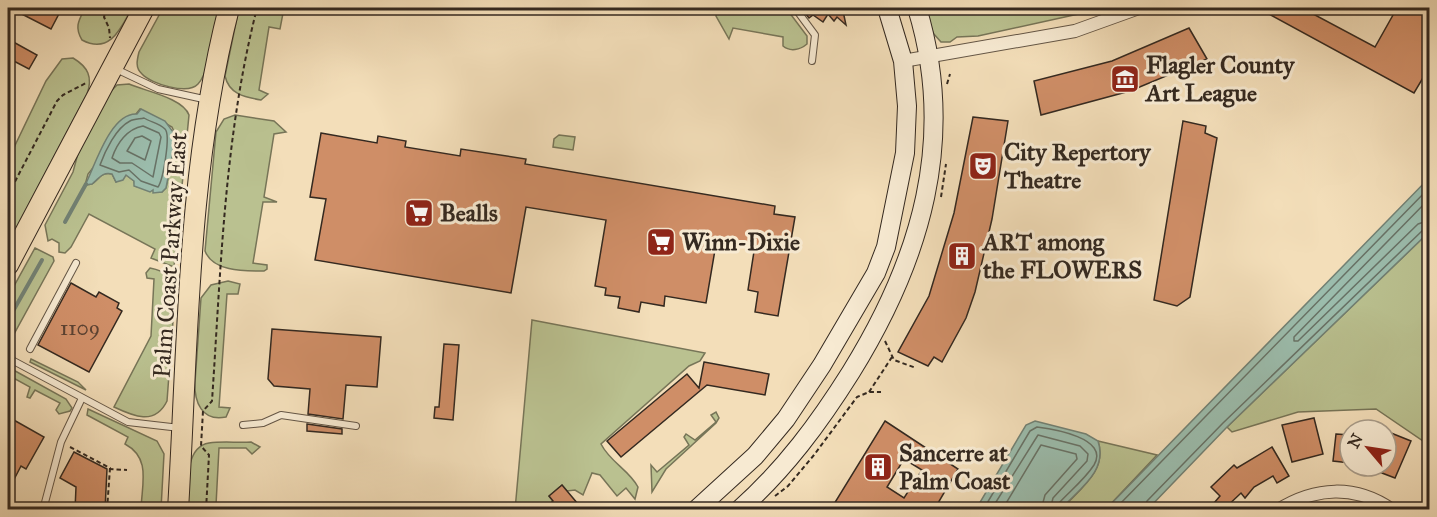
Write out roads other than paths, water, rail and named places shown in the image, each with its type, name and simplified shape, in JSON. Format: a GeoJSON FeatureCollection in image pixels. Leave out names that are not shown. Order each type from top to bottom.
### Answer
{"type":"FeatureCollection","features":[{"type":"Feature","properties":{"kind":"main road"},"geometry":{"type":"LineString","coordinates":[[8,265],[144,8]]}},
{"type":"Feature","properties":{"kind":"main road","name":"Palm Coast Parkway East"},"geometry":{"type":"LineString","coordinates":[[178,510],[197,198],[209,100],[229,8]]}},
{"type":"Feature","properties":{"kind":"street"},"geometry":{"type":"LineString","coordinates":[[696,510],[755,456],[786,419],[822,365],[876,273],[886,247],[902,180],[907,106],[903,61],[887,8]]}},
{"type":"Feature","properties":{"kind":"street"},"geometry":{"type":"LineString","coordinates":[[739,510],[780,470],[819,421],[866,348],[897,290],[919,230],[929,176],[933,119],[929,58],[917,8]]}},
{"type":"Feature","properties":{"kind":"street"},"geometry":{"type":"LineString","coordinates":[[903,61],[1076,31],[1139,8]]}},
{"type":"Feature","properties":{"kind":"street"},"geometry":{"type":"LineString","coordinates":[[1278,510],[1312,494],[1336,490],[1360,493],[1392,510]]}},
{"type":"Feature","properties":{"kind":"lane"},"geometry":{"type":"LineString","coordinates":[[795,8],[815,35],[812,61]]}},
{"type":"Feature","properties":{"kind":"lane"},"geometry":{"type":"LineString","coordinates":[[113,67],[167,92],[209,100]]}},
{"type":"Feature","properties":{"kind":"lane"},"geometry":{"type":"LineString","coordinates":[[30,349],[76,263]]}},
{"type":"Feature","properties":{"kind":"lane"},"geometry":{"type":"LineString","coordinates":[[8,358],[128,422],[183,428]]}},
{"type":"Feature","properties":{"kind":"lane"},"geometry":{"type":"LineString","coordinates":[[43,510],[61,442],[82,398]]}},
{"type":"Feature","properties":{"kind":"lane"},"geometry":{"type":"LineString","coordinates":[[243,424],[263,423],[277,415],[356,426]]}},
{"type":"Feature","properties":{"kind":"water"},"geometry":{"type":"Polygon","coordinates":[[[141,109],[165,121],[176,136],[166,188],[162,192],[153,193],[153,190],[150,192],[134,186],[134,181],[126,175],[123,180],[116,182],[112,174],[105,174],[92,184],[85,185],[111,131],[127,116],[137,114],[141,109]]]}},
{"type":"Feature","properties":{"kind":"water"},"geometry":{"type":"Polygon","coordinates":[[[1429,178],[1429,232],[1227,427],[1148,509],[1106,509],[1429,178]]]}},
{"type":"Feature","properties":{"kind":"water"},"geometry":{"type":"Polygon","coordinates":[[[1035,421],[1086,434],[1098,441],[1099,461],[1090,479],[1061,509],[976,509],[1026,425],[1035,421]]]}},
{"type":"Feature","properties":{"kind":"waterway"},"geometry":{"type":"LineString","coordinates":[[65,222],[86,184]]}},
{"type":"Feature","properties":{"kind":"waterway"},"geometry":{"type":"LineString","coordinates":[[8,320],[42,260]]}},
{"type":"Feature","properties":{"kind":"place","name":"Flagler County Art League"},"geometry":{"type":"Point","coordinates":[1125,79]}},
{"type":"Feature","properties":{"kind":"place","name":"City Repertory Theatre"},"geometry":{"type":"Point","coordinates":[983,166]}},
{"type":"Feature","properties":{"kind":"place","name":"Bealls"},"geometry":{"type":"Point","coordinates":[419,213]}},
{"type":"Feature","properties":{"kind":"place","name":"Winn-Dixie"},"geometry":{"type":"Point","coordinates":[661,242]}},
{"type":"Feature","properties":{"kind":"place","name":"ART among the FLOWERS"},"geometry":{"type":"Point","coordinates":[962,256]}},
{"type":"Feature","properties":{"kind":"place","name":"Sancerre at Palm Coast"},"geometry":{"type":"Point","coordinates":[878,467]}}]}
